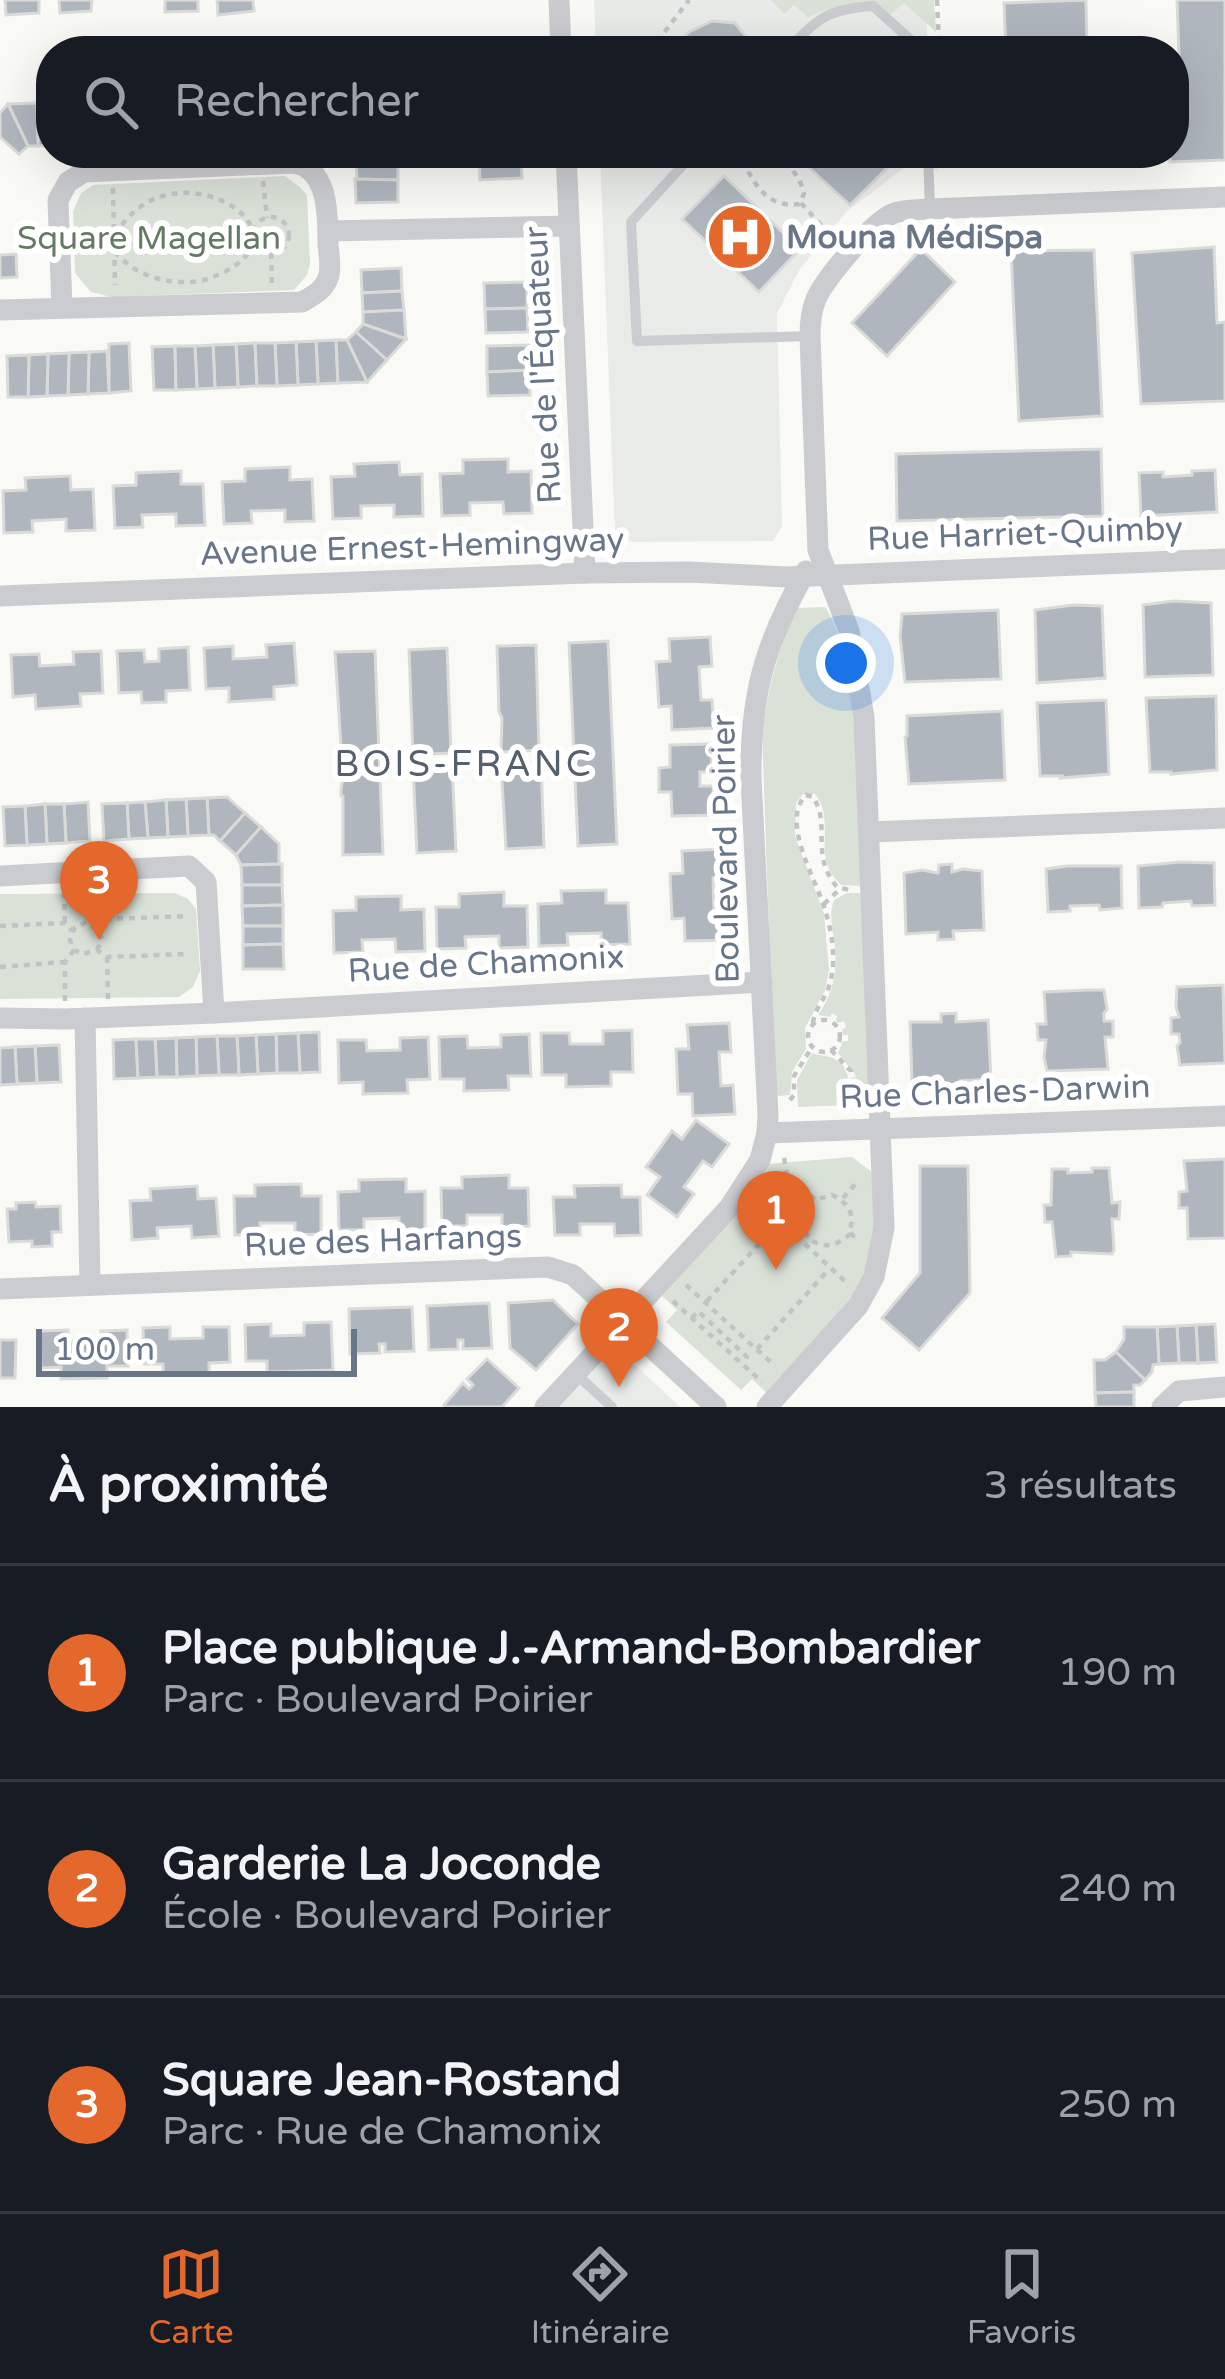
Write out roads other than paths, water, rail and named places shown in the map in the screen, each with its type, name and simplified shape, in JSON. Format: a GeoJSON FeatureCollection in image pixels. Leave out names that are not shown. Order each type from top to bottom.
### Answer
{"type":"FeatureCollection","features":[{"type":"Feature","properties":{"kind":"street"},"geometry":{"type":"LineString","coordinates":[[559,0],[560,36]]}},
{"type":"Feature","properties":{"kind":"street"},"geometry":{"type":"LineString","coordinates":[[62,308],[58,200],[68,182],[84,172],[176,168]]}},
{"type":"Feature","properties":{"kind":"street"},"geometry":{"type":"LineString","coordinates":[[0,310],[302,302],[320,292],[329,276],[324,191],[309,168]]}},
{"type":"Feature","properties":{"kind":"street","name":"Rue de l'Équateur"},"geometry":{"type":"LineString","coordinates":[[567,168],[585,573]]}},
{"type":"Feature","properties":{"kind":"street"},"geometry":{"type":"LineString","coordinates":[[764,1396],[848,1318],[874,1277],[884,1228],[870,832],[859,680],[849,631],[818,550],[810,336],[820,292],[875,227],[895,213],[1225,197]]}},
{"type":"Feature","properties":{"kind":"street"},"geometry":{"type":"LineString","coordinates":[[328,232],[569,226]]}},
{"type":"Feature","properties":{"kind":"street","name":"Boulevard Poirier"},"geometry":{"type":"LineString","coordinates":[[545,1407],[740,1194],[760,1160],[767,1133],[752,725],[767,649],[818,550]]}},
{"type":"Feature","properties":{"kind":"street","name":"Rue Harriet-Quimby"},"geometry":{"type":"LineString","coordinates":[[827,575],[1225,559]]}},
{"type":"Feature","properties":{"kind":"street","name":"Avenue Ernest-Hemingway"},"geometry":{"type":"LineString","coordinates":[[0,596],[585,573],[827,575]]}},
{"type":"Feature","properties":{"kind":"street"},"geometry":{"type":"LineString","coordinates":[[870,832],[1225,818]]}},
{"type":"Feature","properties":{"kind":"street"},"geometry":{"type":"LineString","coordinates":[[0,876],[189,866],[206,882],[214,1013]]}},
{"type":"Feature","properties":{"kind":"street","name":"Rue de Chamonix"},"geometry":{"type":"LineString","coordinates":[[0,1018],[214,1013],[762,982]]}},
{"type":"Feature","properties":{"kind":"street"},"geometry":{"type":"LineString","coordinates":[[75,1018],[90,1284]]}},
{"type":"Feature","properties":{"kind":"street","name":"Rue Charles-Darwin"},"geometry":{"type":"LineString","coordinates":[[767,1133],[1225,1116]]}},
{"type":"Feature","properties":{"kind":"street","name":"Rue des Harfangs"},"geometry":{"type":"LineString","coordinates":[[0,1289],[548,1267],[573,1275],[716,1407]]}},
{"type":"Feature","properties":{"kind":"street"},"geometry":{"type":"LineString","coordinates":[[1162,1407],[1179,1391],[1225,1387]]}},
{"type":"Feature","properties":{"kind":"lane"},"geometry":{"type":"LineString","coordinates":[[801,36],[839,8],[873,6],[906,36]]}},
{"type":"Feature","properties":{"kind":"lane"},"geometry":{"type":"LineString","coordinates":[[680,168],[631,222],[637,341],[810,336]]}},
{"type":"Feature","properties":{"kind":"lane"},"geometry":{"type":"LineString","coordinates":[[929,168],[930,209]]}},
{"type":"Feature","properties":{"kind":"lane"},"geometry":{"type":"LineString","coordinates":[[576,1374],[612,1407]]}},
{"type":"Feature","properties":{"kind":"place","name":"Mouna MédiSpa"},"geometry":{"type":"Point","coordinates":[740,237]}},
{"type":"Feature","properties":{"kind":"place","name":"Square Jean-Rostand"},"geometry":{"type":"Point","coordinates":[99,940]}},
{"type":"Feature","properties":{"kind":"place","name":"Place publique J.-Armand-Bombardier"},"geometry":{"type":"Point","coordinates":[776,1270]}},
{"type":"Feature","properties":{"kind":"place","name":"Garderie La Joconde"},"geometry":{"type":"Point","coordinates":[619,1387]}},
{"type":"Feature","properties":{"kind":"district","name":"BOIS-FRANC"},"geometry":{"type":"Point","coordinates":[464,764]}},
{"type":"Feature","properties":{"kind":"park label","name":"Square Magellan"},"geometry":{"type":"Point","coordinates":[149,238]}}]}
